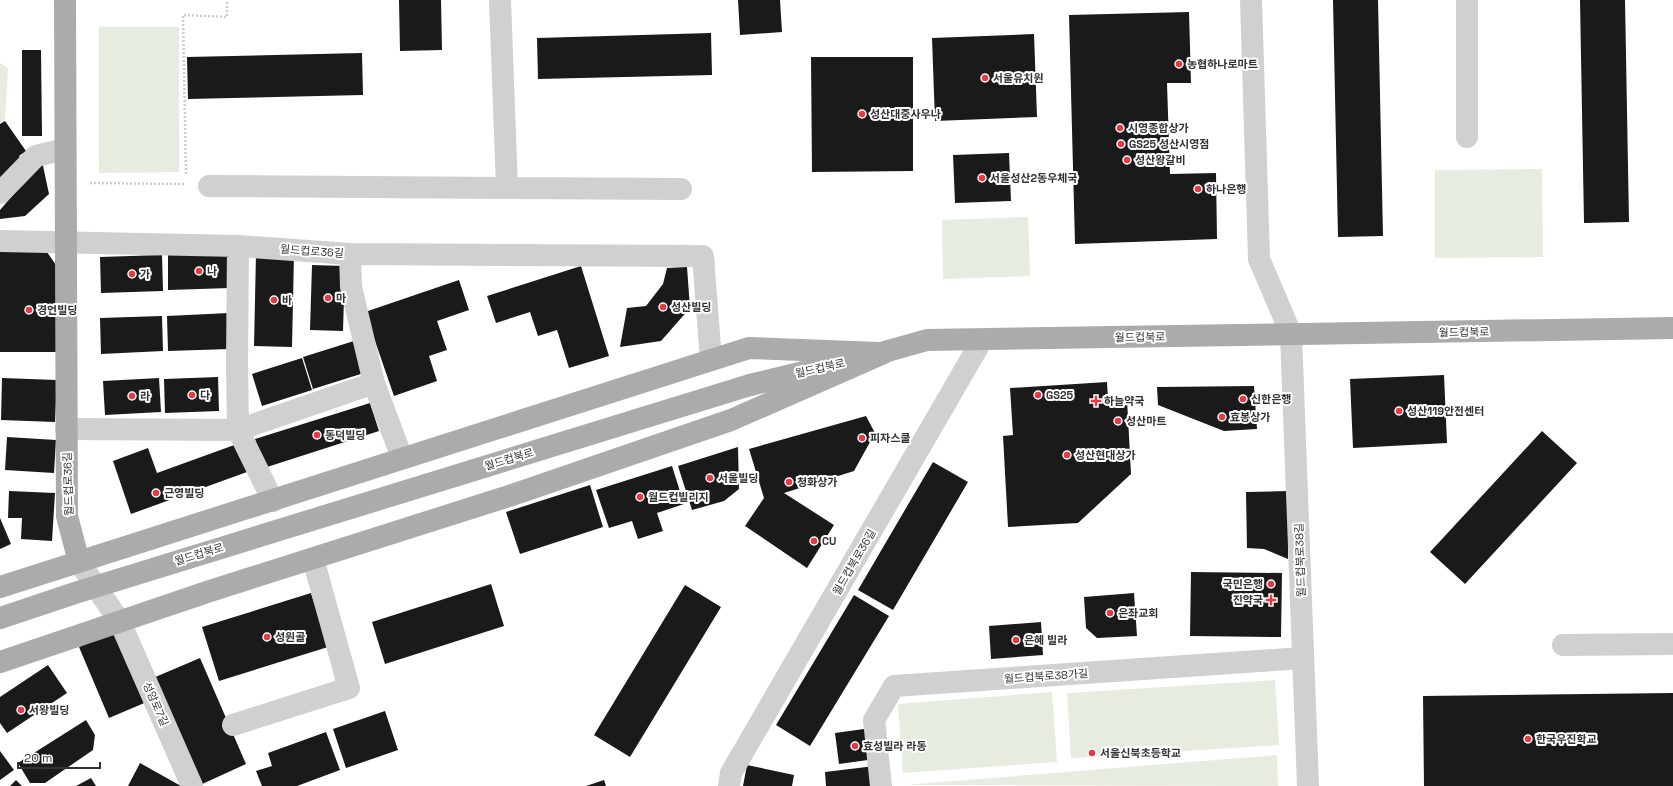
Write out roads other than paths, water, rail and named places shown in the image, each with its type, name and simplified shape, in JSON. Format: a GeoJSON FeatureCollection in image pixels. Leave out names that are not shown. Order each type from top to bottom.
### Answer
{"type":"FeatureCollection","features":[{"type":"Feature","properties":{"kind":"main road","name":"월드컵로36길"},"geometry":{"type":"LineString","coordinates":[[65,0],[67,516],[79,562]]}},
{"type":"Feature","properties":{"kind":"main road","name":"월드컵북로"},"geometry":{"type":"LineString","coordinates":[[0,618],[82,590],[750,385],[884,353],[927,340],[1673,328]]}},
{"type":"Feature","properties":{"kind":"main road"},"geometry":{"type":"LineString","coordinates":[[0,587],[749,348],[884,353]]}},
{"type":"Feature","properties":{"kind":"main road"},"geometry":{"type":"LineString","coordinates":[[0,662],[509,496],[731,420],[884,353]]}},
{"type":"Feature","properties":{"kind":"street"},"geometry":{"type":"LineString","coordinates":[[500,0],[507,188]]}},
{"type":"Feature","properties":{"kind":"street"},"geometry":{"type":"LineString","coordinates":[[1251,0],[1259,259],[1291,334]]}},
{"type":"Feature","properties":{"kind":"street"},"geometry":{"type":"LineString","coordinates":[[1467,0],[1467,137]]}},
{"type":"Feature","properties":{"kind":"street"},"geometry":{"type":"LineString","coordinates":[[3,190],[36,156],[65,149]]}},
{"type":"Feature","properties":{"kind":"street"},"geometry":{"type":"LineString","coordinates":[[209,186],[681,189]]}},
{"type":"Feature","properties":{"kind":"street"},"geometry":{"type":"LineString","coordinates":[[0,241],[66,242]]}},
{"type":"Feature","properties":{"kind":"street","name":"월드컵로36길"},"geometry":{"type":"LineString","coordinates":[[66,242],[238,246],[350,254],[351,287],[374,382],[402,458]]}},
{"type":"Feature","properties":{"kind":"street"},"geometry":{"type":"LineString","coordinates":[[238,246],[238,430],[273,501]]}},
{"type":"Feature","properties":{"kind":"street"},"geometry":{"type":"LineString","coordinates":[[350,254],[703,256],[711,360]]}},
{"type":"Feature","properties":{"kind":"street","name":"월드컵북로38길"},"geometry":{"type":"LineString","coordinates":[[1291,334],[1308,786]]}},
{"type":"Feature","properties":{"kind":"street","name":"월드컵북로36길"},"geometry":{"type":"LineString","coordinates":[[729,786],[731,773],[982,340]]}},
{"type":"Feature","properties":{"kind":"street"},"geometry":{"type":"LineString","coordinates":[[66,429],[238,430],[374,382]]}},
{"type":"Feature","properties":{"kind":"street"},"geometry":{"type":"LineString","coordinates":[[233,725],[349,688],[313,559]]}},
{"type":"Feature","properties":{"kind":"street","name":"성암로7길"},"geometry":{"type":"LineString","coordinates":[[79,562],[120,622],[192,786]]}},
{"type":"Feature","properties":{"kind":"street"},"geometry":{"type":"LineString","coordinates":[[1563,645],[1673,644]]}},
{"type":"Feature","properties":{"kind":"street","name":"월드컵북로38가길"},"geometry":{"type":"LineString","coordinates":[[881,786],[874,720],[894,686],[1304,658]]}},
{"type":"Feature","properties":{"kind":"place","name":"농협하나로마트"},"geometry":{"type":"Point","coordinates":[1179,64]}},
{"type":"Feature","properties":{"kind":"place","name":"서울유치원"},"geometry":{"type":"Point","coordinates":[985,78]}},
{"type":"Feature","properties":{"kind":"place","name":"성산대중사우나"},"geometry":{"type":"Point","coordinates":[862,114]}},
{"type":"Feature","properties":{"kind":"place","name":"시영종합상가"},"geometry":{"type":"Point","coordinates":[1120,128]}},
{"type":"Feature","properties":{"kind":"place","name":"GS25 성산시영점"},"geometry":{"type":"Point","coordinates":[1121,144]}},
{"type":"Feature","properties":{"kind":"place","name":"성산왕갈비"},"geometry":{"type":"Point","coordinates":[1127,160]}},
{"type":"Feature","properties":{"kind":"place","name":"서울성산2동우체국"},"geometry":{"type":"Point","coordinates":[982,178]}},
{"type":"Feature","properties":{"kind":"place","name":"하나은행"},"geometry":{"type":"Point","coordinates":[1198,189]}},
{"type":"Feature","properties":{"kind":"place","name":"나"},"geometry":{"type":"Point","coordinates":[199,271]}},
{"type":"Feature","properties":{"kind":"place","name":"가"},"geometry":{"type":"Point","coordinates":[132,274]}},
{"type":"Feature","properties":{"kind":"place","name":"마"},"geometry":{"type":"Point","coordinates":[328,298]}},
{"type":"Feature","properties":{"kind":"place","name":"바"},"geometry":{"type":"Point","coordinates":[274,300]}},
{"type":"Feature","properties":{"kind":"place","name":"성산빌딩"},"geometry":{"type":"Point","coordinates":[663,307]}},
{"type":"Feature","properties":{"kind":"place","name":"경언빌딩"},"geometry":{"type":"Point","coordinates":[29,310]}},
{"type":"Feature","properties":{"kind":"place","name":"다"},"geometry":{"type":"Point","coordinates":[192,395]}},
{"type":"Feature","properties":{"kind":"place","name":"GS25"},"geometry":{"type":"Point","coordinates":[1038,395]}},
{"type":"Feature","properties":{"kind":"place","name":"라"},"geometry":{"type":"Point","coordinates":[132,396]}},
{"type":"Feature","properties":{"kind":"place","name":"신한은행"},"geometry":{"type":"Point","coordinates":[1243,399]}},
{"type":"Feature","properties":{"kind":"place","name":"하늘약국"},"geometry":{"type":"Point","coordinates":[1096,401]}},
{"type":"Feature","properties":{"kind":"place","name":"성산119안전센터"},"geometry":{"type":"Point","coordinates":[1399,411]}},
{"type":"Feature","properties":{"kind":"place","name":"효봉상가"},"geometry":{"type":"Point","coordinates":[1222,417]}},
{"type":"Feature","properties":{"kind":"place","name":"성산마트"},"geometry":{"type":"Point","coordinates":[1118,421]}},
{"type":"Feature","properties":{"kind":"place","name":"동덕빌딩"},"geometry":{"type":"Point","coordinates":[317,435]}},
{"type":"Feature","properties":{"kind":"place","name":"피자스쿨"},"geometry":{"type":"Point","coordinates":[862,438]}},
{"type":"Feature","properties":{"kind":"place","name":"성산현대상가"},"geometry":{"type":"Point","coordinates":[1067,455]}},
{"type":"Feature","properties":{"kind":"place","name":"서울빌딩"},"geometry":{"type":"Point","coordinates":[710,478]}},
{"type":"Feature","properties":{"kind":"place","name":"청화상가"},"geometry":{"type":"Point","coordinates":[789,482]}},
{"type":"Feature","properties":{"kind":"place","name":"근영빌딩"},"geometry":{"type":"Point","coordinates":[156,493]}},
{"type":"Feature","properties":{"kind":"place","name":"월드컵빌리지"},"geometry":{"type":"Point","coordinates":[640,497]}},
{"type":"Feature","properties":{"kind":"place","name":"CU"},"geometry":{"type":"Point","coordinates":[814,541]}},
{"type":"Feature","properties":{"kind":"place","name":"국민은행"},"geometry":{"type":"Point","coordinates":[1271,584]}},
{"type":"Feature","properties":{"kind":"place","name":"진약국"},"geometry":{"type":"Point","coordinates":[1271,600]}},
{"type":"Feature","properties":{"kind":"place","name":"은좌교회"},"geometry":{"type":"Point","coordinates":[1110,613]}},
{"type":"Feature","properties":{"kind":"place","name":"성원골"},"geometry":{"type":"Point","coordinates":[267,637]}},
{"type":"Feature","properties":{"kind":"place","name":"은혜 빌라"},"geometry":{"type":"Point","coordinates":[1016,640]}},
{"type":"Feature","properties":{"kind":"place","name":"서왕빌딩"},"geometry":{"type":"Point","coordinates":[21,710]}},
{"type":"Feature","properties":{"kind":"place","name":"한국우진학교"},"geometry":{"type":"Point","coordinates":[1528,739]}},
{"type":"Feature","properties":{"kind":"place","name":"효성빌라 라동"},"geometry":{"type":"Point","coordinates":[855,746]}},
{"type":"Feature","properties":{"kind":"place","name":"서울신북초등학교"},"geometry":{"type":"Point","coordinates":[1092,753]}}]}
